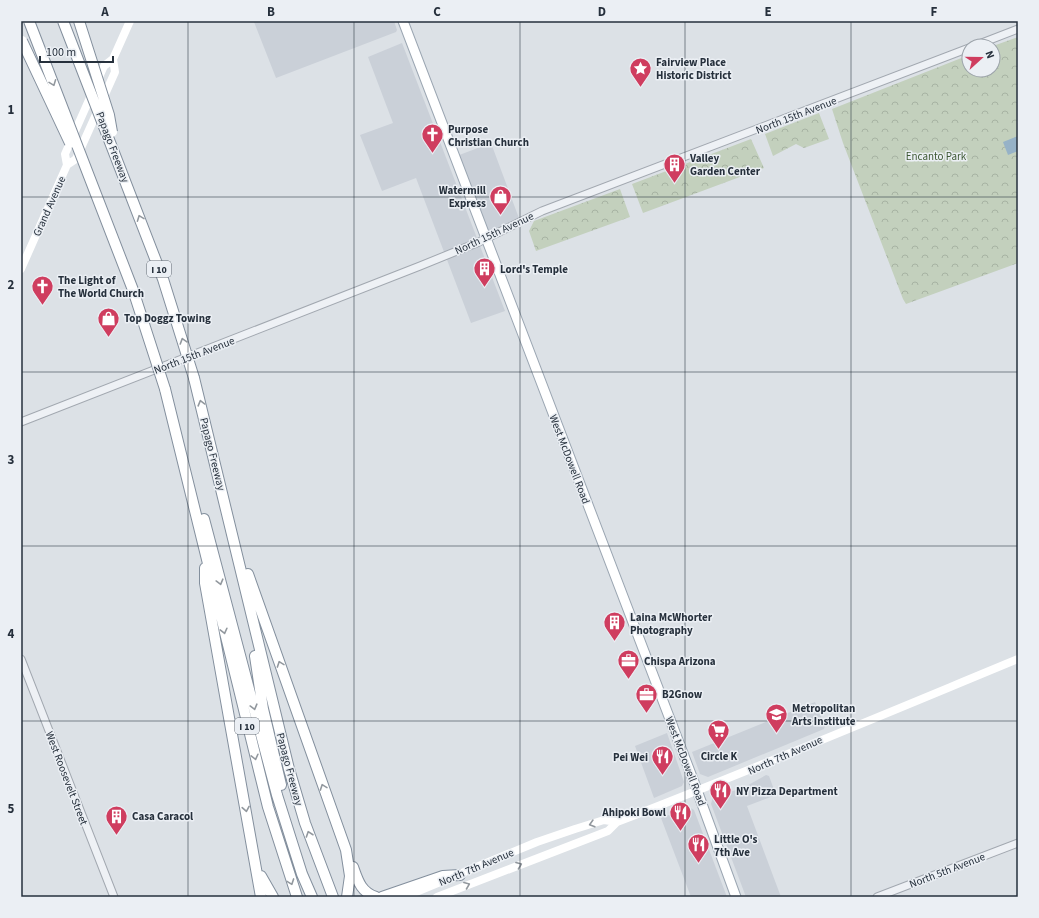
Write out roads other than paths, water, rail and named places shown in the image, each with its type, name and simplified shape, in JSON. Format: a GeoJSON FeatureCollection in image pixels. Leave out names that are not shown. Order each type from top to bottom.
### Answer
{"type":"FeatureCollection","features":[{"type":"Feature","properties":{"kind":"highway","name":"I 10"},"geometry":{"type":"LineString","coordinates":[[28,21],[133,290],[164,390],[177,437],[268,808],[297,897]]}},
{"type":"Feature","properties":{"kind":"highway","name":"Papago Freeway"},"geometry":{"type":"LineString","coordinates":[[63,21],[163,278],[194,378],[292,782],[316,853],[333,897]]}},
{"type":"Feature","properties":{"kind":"highway"},"geometry":{"type":"LineString","coordinates":[[79,21],[109,115],[118,162]]}},
{"type":"Feature","properties":{"kind":"highway"},"geometry":{"type":"LineString","coordinates":[[21,39],[57,118],[91,182]]}},
{"type":"Feature","properties":{"kind":"highway"},"geometry":{"type":"LineString","coordinates":[[177,437],[202,512],[277,795],[302,874],[312,897]]}},
{"type":"Feature","properties":{"kind":"highway"},"geometry":{"type":"LineString","coordinates":[[230,523],[346,850],[361,887],[376,897]]}},
{"type":"Feature","properties":{"kind":"highway"},"geometry":{"type":"LineString","coordinates":[[205,552],[205,583],[262,897]]}},
{"type":"Feature","properties":{"kind":"highway"},"geometry":{"type":"LineString","coordinates":[[249,604],[260,688],[282,789],[301,855],[318,897]]}},
{"type":"Feature","properties":{"kind":"highway"},"geometry":{"type":"LineString","coordinates":[[253,849],[262,877],[273,897]]}},
{"type":"Feature","properties":{"kind":"highway"},"geometry":{"type":"LineString","coordinates":[[346,850],[350,869],[348,894]]}},
{"type":"Feature","properties":{"kind":"highway"},"geometry":{"type":"LineString","coordinates":[[382,897],[443,876],[460,875]]}},
{"type":"Feature","properties":{"kind":"main road","name":"Grand Avenue"},"geometry":{"type":"LineString","coordinates":[[67,165],[65,154],[104,66],[113,59],[130,21]]}},
{"type":"Feature","properties":{"kind":"main road","name":"West McDowell Road"},"geometry":{"type":"LineString","coordinates":[[403,21],[485,239],[698,792],[736,897]]}},
{"type":"Feature","properties":{"kind":"main road","name":"Grand Avenue"},"geometry":{"type":"LineString","coordinates":[[21,269],[67,165],[76,159],[115,72],[113,59]]}},
{"type":"Feature","properties":{"kind":"main road","name":"North 7th Avenue"},"geometry":{"type":"LineString","coordinates":[[437,897],[608,831],[617,822],[698,792],[1018,659]]}},
{"type":"Feature","properties":{"kind":"main road","name":"North 7th Avenue"},"geometry":{"type":"LineString","coordinates":[[404,897],[574,828],[604,820],[617,822]]}},
{"type":"Feature","properties":{"kind":"street"},"geometry":{"type":"LineString","coordinates":[[995,38],[1018,29]]}},
{"type":"Feature","properties":{"kind":"street","name":"North 15th Avenue"},"geometry":{"type":"LineString","coordinates":[[21,422],[324,305],[485,239],[542,211],[961,51]]}},
{"type":"Feature","properties":{"kind":"street","name":"West Roosevelt Street"},"geometry":{"type":"LineString","coordinates":[[21,659],[114,897]]}},
{"type":"Feature","properties":{"kind":"street","name":"North 5th Avenue"},"geometry":{"type":"LineString","coordinates":[[876,897],[1018,843]]}},
{"type":"Feature","properties":{"kind":"water"},"geometry":{"type":"Polygon","coordinates":[[[1018,136],[1018,151],[1008,155],[1003,142],[1018,136]]]}},
{"type":"Feature","properties":{"kind":"place","name":"Fairview Place Historic District"},"geometry":{"type":"Point","coordinates":[640,88]}},
{"type":"Feature","properties":{"kind":"place","name":"Purpose Christian Church"},"geometry":{"type":"Point","coordinates":[432,154]}},
{"type":"Feature","properties":{"kind":"place","name":"Valley Garden Center"},"geometry":{"type":"Point","coordinates":[674,184]}},
{"type":"Feature","properties":{"kind":"place","name":"Watermill Express"},"geometry":{"type":"Point","coordinates":[501,216]}},
{"type":"Feature","properties":{"kind":"place","name":"Lord's Temple"},"geometry":{"type":"Point","coordinates":[484,288]}},
{"type":"Feature","properties":{"kind":"place","name":"The Light of The World Church"},"geometry":{"type":"Point","coordinates":[42,306]}},
{"type":"Feature","properties":{"kind":"place","name":"Top Doggz Towing"},"geometry":{"type":"Point","coordinates":[108,338]}},
{"type":"Feature","properties":{"kind":"place","name":"Laina McWhorter Photography"},"geometry":{"type":"Point","coordinates":[615,642]}},
{"type":"Feature","properties":{"kind":"place","name":"Chispa Arizona"},"geometry":{"type":"Point","coordinates":[629,680]}},
{"type":"Feature","properties":{"kind":"place","name":"B2Gnow"},"geometry":{"type":"Point","coordinates":[646,714]}},
{"type":"Feature","properties":{"kind":"place","name":"Metropolitan Arts Institute"},"geometry":{"type":"Point","coordinates":[777,734]}},
{"type":"Feature","properties":{"kind":"place","name":"Circle K"},"geometry":{"type":"Point","coordinates":[719,750]}},
{"type":"Feature","properties":{"kind":"place","name":"Pei Wei"},"geometry":{"type":"Point","coordinates":[663,776]}},
{"type":"Feature","properties":{"kind":"place","name":"NY Pizza Department"},"geometry":{"type":"Point","coordinates":[720,810]}},
{"type":"Feature","properties":{"kind":"place","name":"Ahipoki Bowl"},"geometry":{"type":"Point","coordinates":[681,832]}},
{"type":"Feature","properties":{"kind":"place","name":"Casa Caracol"},"geometry":{"type":"Point","coordinates":[116,836]}},
{"type":"Feature","properties":{"kind":"place","name":"Little O's 7th Ave"},"geometry":{"type":"Point","coordinates":[699,864]}},
{"type":"Feature","properties":{"kind":"park label","name":"Encanto Park"},"geometry":{"type":"Point","coordinates":[936,156]}}]}
